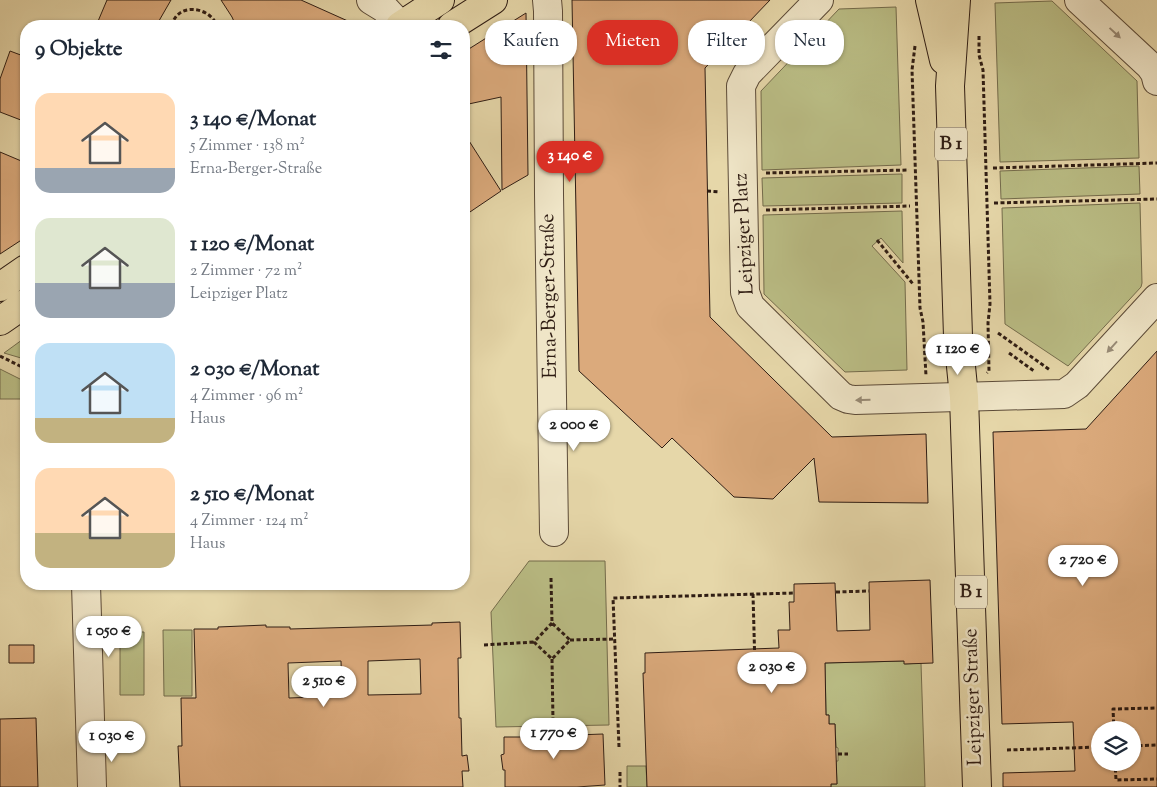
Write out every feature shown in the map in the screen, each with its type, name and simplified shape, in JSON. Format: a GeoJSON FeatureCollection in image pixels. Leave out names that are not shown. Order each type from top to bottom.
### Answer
{"type":"FeatureCollection","features":[{"type":"Feature","properties":{"kind":"main road"},"geometry":{"type":"LineString","coordinates":[[410,20],[440,0]]}},
{"type":"Feature","properties":{"kind":"main road"},"geometry":{"type":"LineString","coordinates":[[461,20],[492,0]]}},
{"type":"Feature","properties":{"kind":"main road","name":"B 1"},"geometry":{"type":"LineString","coordinates":[[930,0],[950,86]]}},
{"type":"Feature","properties":{"kind":"main road","name":"B 1"},"geometry":{"type":"LineString","coordinates":[[956,0],[950,86],[958,336],[964,397]]}},
{"type":"Feature","properties":{"kind":"main road"},"geometry":{"type":"LineString","coordinates":[[0,287],[20,273]]}},
{"type":"Feature","properties":{"kind":"main road"},"geometry":{"type":"LineString","coordinates":[[0,321],[20,307]]}},
{"type":"Feature","properties":{"kind":"main road","name":"Leipziger Straße"},"geometry":{"type":"LineString","coordinates":[[964,397],[977,787]]}},
{"type":"Feature","properties":{"kind":"street"},"geometry":{"type":"LineString","coordinates":[[371,0],[384,8],[395,20]]}},
{"type":"Feature","properties":{"kind":"street","name":"Erna-Berger-Straße"},"geometry":{"type":"LineString","coordinates":[[547,0],[548,194],[554,532]]}},
{"type":"Feature","properties":{"kind":"street","name":"Leipziger Platz"},"geometry":{"type":"LineString","coordinates":[[819,0],[748,74],[741,86],[744,283],[746,299],[750,306],[841,396],[848,399],[964,397],[1059,394],[1069,392],[1157,298]]}},
{"type":"Feature","properties":{"kind":"street"},"geometry":{"type":"LineString","coordinates":[[1079,0],[1150,66],[1155,72],[1157,81]]}},
{"type":"Feature","properties":{"kind":"street"},"geometry":{"type":"LineString","coordinates":[[86,590],[92,787]]}},
{"type":"Feature","properties":{"kind":"path"},"geometry":{"type":"LineString","coordinates":[[174,20],[183,11],[196,9],[207,12],[213,20]]}},
{"type":"Feature","properties":{"kind":"path"},"geometry":{"type":"LineString","coordinates":[[978,27],[983,70],[990,304],[988,324],[989,371]]}},
{"type":"Feature","properties":{"kind":"path"},"geometry":{"type":"LineString","coordinates":[[914,37],[915,54],[912,70],[919,289],[923,322],[925,372]]}},
{"type":"Feature","properties":{"kind":"path"},"geometry":{"type":"LineString","coordinates":[[993,168],[1157,163]]}},
{"type":"Feature","properties":{"kind":"path"},"geometry":{"type":"LineString","coordinates":[[758,173],[909,170]]}},
{"type":"Feature","properties":{"kind":"path"},"geometry":{"type":"LineString","coordinates":[[707,192],[723,192]]}},
{"type":"Feature","properties":{"kind":"path"},"geometry":{"type":"LineString","coordinates":[[994,203],[1157,199]]}},
{"type":"Feature","properties":{"kind":"path"},"geometry":{"type":"LineString","coordinates":[[759,210],[910,206]]}},
{"type":"Feature","properties":{"kind":"path"},"geometry":{"type":"LineString","coordinates":[[877,240],[913,284]]}},
{"type":"Feature","properties":{"kind":"path"},"geometry":{"type":"LineString","coordinates":[[998,333],[1056,374]]}},
{"type":"Feature","properties":{"kind":"path"},"geometry":{"type":"LineString","coordinates":[[1009,353],[1033,370]]}},
{"type":"Feature","properties":{"kind":"path"},"geometry":{"type":"LineString","coordinates":[[0,356],[20,366]]}},
{"type":"Feature","properties":{"kind":"path"},"geometry":{"type":"LineString","coordinates":[[484,645],[534,642],[552,623],[551,578]]}},
{"type":"Feature","properties":{"kind":"path"},"geometry":{"type":"LineString","coordinates":[[836,592],[869,591]]}},
{"type":"Feature","properties":{"kind":"path"},"geometry":{"type":"LineString","coordinates":[[618,747],[613,598],[794,593]]}},
{"type":"Feature","properties":{"kind":"path"},"geometry":{"type":"LineString","coordinates":[[753,594],[755,668]]}},
{"type":"Feature","properties":{"kind":"path"},"geometry":{"type":"LineString","coordinates":[[552,623],[570,640],[615,639]]}},
{"type":"Feature","properties":{"kind":"path"},"geometry":{"type":"LineString","coordinates":[[552,659],[570,640]]}},
{"type":"Feature","properties":{"kind":"path"},"geometry":{"type":"LineString","coordinates":[[534,642],[552,659],[554,722]]}},
{"type":"Feature","properties":{"kind":"path"},"geometry":{"type":"LineString","coordinates":[[1114,721],[1113,709],[1157,708]]}},
{"type":"Feature","properties":{"kind":"path"},"geometry":{"type":"LineString","coordinates":[[1141,746],[1157,745]]}},
{"type":"Feature","properties":{"kind":"path"},"geometry":{"type":"LineString","coordinates":[[1007,750],[1091,747]]}},
{"type":"Feature","properties":{"kind":"path"},"geometry":{"type":"LineString","coordinates":[[838,754],[848,754]]}},
{"type":"Feature","properties":{"kind":"path"},"geometry":{"type":"LineString","coordinates":[[1116,771],[1116,780],[1157,779]]}},
{"type":"Feature","properties":{"kind":"path"},"geometry":{"type":"LineString","coordinates":[[620,772],[620,787]]}},
{"type":"Feature","properties":{"kind":"green space"},"geometry":{"type":"Polygon","coordinates":[[[1052,1],[1137,81],[1139,158],[1000,162],[995,3],[1052,1]]]}},
{"type":"Feature","properties":{"kind":"green space"},"geometry":{"type":"Polygon","coordinates":[[[896,7],[901,165],[762,170],[761,91],[786,65],[844,65],[844,20],[829,20],[839,9],[896,7]]]}},
{"type":"Feature","properties":{"kind":"green space"},"geometry":{"type":"Polygon","coordinates":[[[1139,166],[1140,194],[1001,199],[1000,171],[1139,166]]]}},
{"type":"Feature","properties":{"kind":"green space"},"geometry":{"type":"Polygon","coordinates":[[[902,174],[902,203],[763,206],[762,178],[902,174]]]}},
{"type":"Feature","properties":{"kind":"green space"},"geometry":{"type":"Polygon","coordinates":[[[1140,203],[1141,287],[1068,366],[1005,324],[1002,208],[1140,203]]]}},
{"type":"Feature","properties":{"kind":"green space"},"geometry":{"type":"Polygon","coordinates":[[[902,211],[903,263],[881,238],[872,246],[905,282],[907,370],[845,372],[764,294],[763,215],[902,211]]]}},
{"type":"Feature","properties":{"kind":"green space"},"geometry":{"type":"Polygon","coordinates":[[[20,341],[20,358],[4,353],[20,341]]]}},
{"type":"Feature","properties":{"kind":"green space"},"geometry":{"type":"Polygon","coordinates":[[[0,369],[20,379],[20,399],[0,399],[0,369]]]}},
{"type":"Feature","properties":{"kind":"green space"},"geometry":{"type":"Polygon","coordinates":[[[529,561],[605,561],[609,725],[496,727],[491,612],[529,561]]]}},
{"type":"Feature","properties":{"kind":"green space"},"geometry":{"type":"Polygon","coordinates":[[[163,630],[192,630],[192,696],[164,696],[163,630]]]}},
{"type":"Feature","properties":{"kind":"green space"},"geometry":{"type":"Polygon","coordinates":[[[120,632],[144,632],[144,695],[120,695],[120,632]]]}},
{"type":"Feature","properties":{"kind":"green space"},"geometry":{"type":"Polygon","coordinates":[[[904,661],[905,664],[921,663],[925,787],[831,787],[831,784],[837,784],[836,761],[838,761],[838,748],[836,747],[835,724],[829,724],[829,715],[826,715],[825,663],[904,661]]]}},
{"type":"Feature","properties":{"kind":"green space"},"geometry":{"type":"Polygon","coordinates":[[[627,766],[646,766],[647,787],[627,787],[627,766]]]}},
{"type":"Feature","properties":{"kind":"building"},"geometry":{"type":"Polygon","coordinates":[[[107,0],[171,0],[159,20],[99,20],[107,0]]]}},
{"type":"Feature","properties":{"kind":"building"},"geometry":{"type":"Polygon","coordinates":[[[221,0],[301,0],[346,20],[233,20],[221,0]]]}},
{"type":"Feature","properties":{"kind":"building"},"geometry":{"type":"Polygon","coordinates":[[[572,0],[770,0],[751,20],[688,20],[688,65],[708,65],[705,68],[710,317],[832,437],[926,434],[928,503],[819,502],[814,458],[773,499],[734,497],[672,438],[662,448],[579,371],[573,65],[577,65],[577,20],[572,20],[572,0]]]}},
{"type":"Feature","properties":{"kind":"building"},"geometry":{"type":"Polygon","coordinates":[[[526,13],[526,20],[515,20],[526,13]]]}},
{"type":"Feature","properties":{"kind":"building"},"geometry":{"type":"Polygon","coordinates":[[[485,39],[485,65],[527,65],[528,175],[502,190],[501,97],[470,104],[470,48],[485,39]]]}},
{"type":"Feature","properties":{"kind":"building"},"geometry":{"type":"Polygon","coordinates":[[[10,51],[20,55],[20,120],[0,112],[0,79],[10,51]]]}},
{"type":"Feature","properties":{"kind":"building"},"geometry":{"type":"Polygon","coordinates":[[[470,142],[501,191],[470,212],[470,142]]]}},
{"type":"Feature","properties":{"kind":"building"},"geometry":{"type":"Polygon","coordinates":[[[0,152],[20,160],[20,241],[0,254],[0,152]]]}},
{"type":"Feature","properties":{"kind":"building"},"geometry":{"type":"Polygon","coordinates":[[[1157,351],[1157,787],[1003,787],[1003,773],[1075,771],[1073,722],[1002,724],[993,432],[1086,429],[1157,351]]]}},
{"type":"Feature","properties":{"kind":"building"},"geometry":{"type":"Polygon","coordinates":[[[930,580],[933,663],[904,664],[904,661],[825,663],[826,715],[829,715],[829,724],[835,724],[837,784],[831,784],[831,787],[647,787],[643,673],[645,673],[645,653],[779,648],[778,630],[790,630],[789,602],[794,602],[794,584],[835,583],[837,631],[870,630],[869,582],[930,580]]]}},
{"type":"Feature","properties":{"kind":"building"},"geometry":{"type":"Polygon","coordinates":[[[460,622],[461,658],[458,658],[459,718],[461,718],[462,756],[467,755],[469,771],[462,771],[463,787],[180,787],[178,746],[182,746],[181,698],[196,698],[194,629],[266,625],[266,627],[290,627],[290,629],[432,625],[432,623],[460,622]],[[420,659],[368,661],[368,695],[421,694],[420,659]],[[341,661],[288,663],[289,698],[342,696],[341,661]]]}},
{"type":"Feature","properties":{"kind":"building"},"geometry":{"type":"Polygon","coordinates":[[[9,645],[34,645],[34,663],[9,663],[9,645]]]}},
{"type":"Feature","properties":{"kind":"building"},"geometry":{"type":"Polygon","coordinates":[[[36,718],[38,787],[0,787],[0,719],[36,718]]]}},
{"type":"Feature","properties":{"kind":"building"},"geometry":{"type":"Polygon","coordinates":[[[545,728],[575,729],[576,735],[603,734],[605,785],[505,787],[505,770],[503,770],[501,755],[504,754],[504,737],[531,737],[531,730],[545,730],[545,728]]]}}]}
